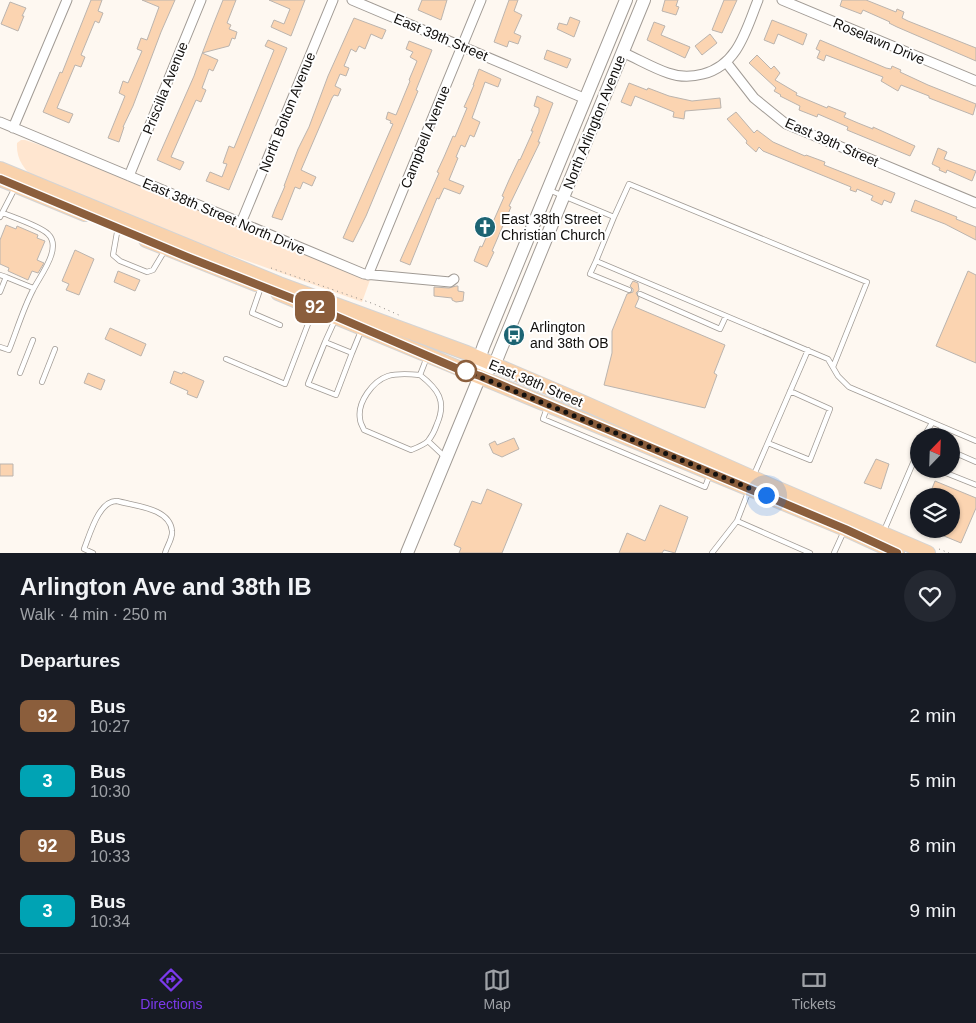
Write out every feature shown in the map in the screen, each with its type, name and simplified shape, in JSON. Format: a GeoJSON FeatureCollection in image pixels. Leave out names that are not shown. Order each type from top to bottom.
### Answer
{"type":"FeatureCollection","features":[{"type":"Feature","properties":{"kind":"main road","name":"North Arlington Avenue"},"geometry":{"type":"LineString","coordinates":[[407,553],[480,376],[479,359],[626,0]]}},
{"type":"Feature","properties":{"kind":"main road","name":"North Arlington Avenue"},"geometry":{"type":"LineString","coordinates":[[494,366],[644,0]]}},
{"type":"Feature","properties":{"kind":"main road","name":"East 38th Street"},"geometry":{"type":"LineString","coordinates":[[0,169],[279,284],[386,322],[573,398],[897,553]]}},
{"type":"Feature","properties":{"kind":"main road","name":"East 38th Street"},"geometry":{"type":"LineString","coordinates":[[0,179],[261,287],[337,316],[427,356],[480,376],[710,473],[751,484],[928,553]]}},
{"type":"Feature","properties":{"kind":"main road"},"geometry":{"type":"LineString","coordinates":[[480,376],[494,366]]}},
{"type":"Feature","properties":{"kind":"street"},"geometry":{"type":"LineString","coordinates":[[13,128],[66,0]]}},
{"type":"Feature","properties":{"kind":"street","name":"Priscilla Avenue"},"geometry":{"type":"LineString","coordinates":[[129,176],[201,0]]}},
{"type":"Feature","properties":{"kind":"street","name":"North Bolton Avenue"},"geometry":{"type":"LineString","coordinates":[[241,223],[333,0]]}},
{"type":"Feature","properties":{"kind":"street","name":"East 39th Street"},"geometry":{"type":"LineString","coordinates":[[352,0],[586,99]]}},
{"type":"Feature","properties":{"kind":"street","name":"Campbell Avenue"},"geometry":{"type":"LineString","coordinates":[[368,275],[481,0]]}},
{"type":"Feature","properties":{"kind":"street"},"geometry":{"type":"LineString","coordinates":[[622,52],[676,75],[700,75],[716,70],[726,62],[741,42],[758,0]]}},
{"type":"Feature","properties":{"kind":"street","name":"Roselawn Drive"},"geometry":{"type":"LineString","coordinates":[[782,0],[976,81]]}},
{"type":"Feature","properties":{"kind":"street","name":"East 39th Street"},"geometry":{"type":"LineString","coordinates":[[726,62],[754,98],[786,124],[976,203]]}},
{"type":"Feature","properties":{"kind":"street","name":"East 38th Street North Drive"},"geometry":{"type":"LineString","coordinates":[[0,122],[368,275],[450,282],[454,279]]}},
{"type":"Feature","properties":{"kind":"lane"},"geometry":{"type":"LineString","coordinates":[[629,290],[590,274],[629,184],[867,282],[833,367]]}},
{"type":"Feature","properties":{"kind":"lane"},"geometry":{"type":"LineString","coordinates":[[0,347],[9,350],[33,288],[47,266],[51,254],[52,241],[49,234],[2,215],[16,186]]}},
{"type":"Feature","properties":{"kind":"lane"},"geometry":{"type":"LineString","coordinates":[[548,190],[614,217]]}},
{"type":"Feature","properties":{"kind":"lane"},"geometry":{"type":"LineString","coordinates":[[118,228],[113,256],[120,261],[147,272],[153,270],[166,248]]}},
{"type":"Feature","properties":{"kind":"lane"},"geometry":{"type":"LineString","coordinates":[[596,261],[828,359],[838,376],[848,387],[976,441]]}},
{"type":"Feature","properties":{"kind":"lane"},"geometry":{"type":"LineString","coordinates":[[0,275],[33,288]]}},
{"type":"Feature","properties":{"kind":"lane"},"geometry":{"type":"LineString","coordinates":[[0,292],[6,277]]}},
{"type":"Feature","properties":{"kind":"lane"},"geometry":{"type":"LineString","coordinates":[[261,287],[252,313],[280,325]]}},
{"type":"Feature","properties":{"kind":"lane"},"geometry":{"type":"LineString","coordinates":[[640,294],[720,329],[726,316]]}},
{"type":"Feature","properties":{"kind":"lane"},"geometry":{"type":"LineString","coordinates":[[226,358],[285,384],[314,307]]}},
{"type":"Feature","properties":{"kind":"lane"},"geometry":{"type":"LineString","coordinates":[[337,316],[308,384],[336,395],[362,328]]}},
{"type":"Feature","properties":{"kind":"lane"},"geometry":{"type":"LineString","coordinates":[[20,373],[34,340]]}},
{"type":"Feature","properties":{"kind":"lane"},"geometry":{"type":"LineString","coordinates":[[325,342],[352,353]]}},
{"type":"Feature","properties":{"kind":"lane"},"geometry":{"type":"LineString","coordinates":[[42,382],[55,349]]}},
{"type":"Feature","properties":{"kind":"lane"},"geometry":{"type":"LineString","coordinates":[[712,553],[737,522],[751,484],[808,350]]}},
{"type":"Feature","properties":{"kind":"lane"},"geometry":{"type":"LineString","coordinates":[[420,375],[427,356]]}},
{"type":"Feature","properties":{"kind":"lane"},"geometry":{"type":"LineString","coordinates":[[420,375],[437,392],[442,403],[441,415],[428,441],[411,450],[364,430],[360,418],[363,402],[370,388],[376,382],[389,376],[420,375]]}},
{"type":"Feature","properties":{"kind":"lane"},"geometry":{"type":"LineString","coordinates":[[768,443],[810,460],[830,409],[790,392]]}},
{"type":"Feature","properties":{"kind":"lane"},"geometry":{"type":"LineString","coordinates":[[549,405],[543,420],[705,487],[710,473]]}},
{"type":"Feature","properties":{"kind":"lane"},"geometry":{"type":"LineString","coordinates":[[574,433],[580,418]]}},
{"type":"Feature","properties":{"kind":"lane"},"geometry":{"type":"LineString","coordinates":[[929,428],[932,423]]}},
{"type":"Feature","properties":{"kind":"lane"},"geometry":{"type":"LineString","coordinates":[[428,441],[446,458]]}},
{"type":"Feature","properties":{"kind":"lane"},"geometry":{"type":"LineString","coordinates":[[960,455],[976,462]]}},
{"type":"Feature","properties":{"kind":"lane"},"geometry":{"type":"LineString","coordinates":[[666,471],[672,457]]}},
{"type":"Feature","properties":{"kind":"lane"},"geometry":{"type":"LineString","coordinates":[[882,534],[910,474]]}},
{"type":"Feature","properties":{"kind":"lane"},"geometry":{"type":"LineString","coordinates":[[958,478],[976,485]]}},
{"type":"Feature","properties":{"kind":"lane"},"geometry":{"type":"LineString","coordinates":[[94,553],[84,549],[104,506],[112,500],[159,513],[168,519],[172,531],[165,553]]}},
{"type":"Feature","properties":{"kind":"lane"},"geometry":{"type":"LineString","coordinates":[[737,522],[810,553]]}},
{"type":"Feature","properties":{"kind":"lane"},"geometry":{"type":"LineString","coordinates":[[834,553],[845,529]]}},
{"type":"Feature","properties":{"kind":"shaded area"},"geometry":{"type":"Polygon","coordinates":[[[21,140],[43,146],[370,280],[362,302],[175,235],[35,179],[19,159],[17,143],[21,140]]]}},
{"type":"Feature","properties":{"kind":"building"},"geometry":{"type":"Polygon","coordinates":[[[91,0],[102,0],[98,11],[103,13],[99,23],[95,21],[81,55],[85,57],[81,67],[75,65],[57,108],[73,114],[69,123],[43,112],[60,72],[62,73],[91,0]]]}},
{"type":"Feature","properties":{"kind":"building"},"geometry":{"type":"Polygon","coordinates":[[[142,0],[175,0],[123,127],[119,142],[108,138],[125,96],[119,93],[123,81],[128,83],[142,51],[137,49],[141,38],[147,40],[159,7],[142,0]]]}},
{"type":"Feature","properties":{"kind":"building"},"geometry":{"type":"Polygon","coordinates":[[[223,0],[236,0],[227,23],[231,25],[229,29],[237,32],[235,39],[232,38],[229,46],[202,53],[223,0]]]}},
{"type":"Feature","properties":{"kind":"building"},"geometry":{"type":"Polygon","coordinates":[[[269,0],[305,0],[291,36],[271,27],[274,20],[284,24],[290,9],[269,0]]]}},
{"type":"Feature","properties":{"kind":"building"},"geometry":{"type":"Polygon","coordinates":[[[422,0],[447,0],[441,20],[418,10],[422,0]]]}},
{"type":"Feature","properties":{"kind":"building"},"geometry":{"type":"Polygon","coordinates":[[[509,0],[518,0],[514,11],[522,15],[514,33],[521,36],[518,44],[509,41],[507,47],[494,42],[509,0]]]}},
{"type":"Feature","properties":{"kind":"building"},"geometry":{"type":"Polygon","coordinates":[[[665,0],[678,0],[676,6],[679,7],[676,15],[662,11],[665,0]]]}},
{"type":"Feature","properties":{"kind":"building"},"geometry":{"type":"Polygon","coordinates":[[[724,0],[737,0],[722,33],[712,30],[724,0]]]}},
{"type":"Feature","properties":{"kind":"building"},"geometry":{"type":"Polygon","coordinates":[[[842,0],[866,0],[896,12],[897,9],[904,12],[902,18],[908,21],[976,48],[976,61],[897,27],[863,10],[861,14],[840,6],[842,0]]]}},
{"type":"Feature","properties":{"kind":"building"},"geometry":{"type":"Polygon","coordinates":[[[10,2],[26,8],[18,31],[1,24],[10,2]]]}},
{"type":"Feature","properties":{"kind":"building"},"geometry":{"type":"Polygon","coordinates":[[[570,17],[580,21],[574,37],[557,29],[559,23],[567,25],[570,17]]]}},
{"type":"Feature","properties":{"kind":"building"},"geometry":{"type":"Polygon","coordinates":[[[354,18],[386,30],[382,39],[371,34],[365,49],[359,46],[356,52],[351,49],[344,66],[349,68],[346,76],[340,74],[335,86],[341,89],[338,96],[334,95],[332,98],[301,170],[316,177],[312,186],[303,182],[300,189],[295,187],[282,220],[272,217],[328,76],[354,18]]]}},
{"type":"Feature","properties":{"kind":"building"},"geometry":{"type":"Polygon","coordinates":[[[772,20],[807,34],[803,45],[778,34],[774,44],[764,40],[772,20]]]}},
{"type":"Feature","properties":{"kind":"building"},"geometry":{"type":"Polygon","coordinates":[[[654,22],[665,26],[661,35],[690,47],[685,58],[647,40],[654,22]]]}},
{"type":"Feature","properties":{"kind":"building"},"geometry":{"type":"Polygon","coordinates":[[[710,34],[717,43],[702,55],[695,46],[710,34]]]}},
{"type":"Feature","properties":{"kind":"building"},"geometry":{"type":"Polygon","coordinates":[[[268,40],[287,48],[229,190],[206,181],[210,172],[222,177],[227,164],[223,163],[229,146],[234,148],[274,50],[265,46],[268,40]]]}},
{"type":"Feature","properties":{"kind":"building"},"geometry":{"type":"Polygon","coordinates":[[[820,40],[886,68],[891,69],[892,66],[901,70],[900,72],[928,85],[976,104],[973,115],[901,85],[898,91],[881,81],[883,77],[826,55],[824,61],[817,58],[820,51],[816,49],[820,40]]]}},
{"type":"Feature","properties":{"kind":"building"},"geometry":{"type":"Polygon","coordinates":[[[409,41],[432,50],[416,90],[418,91],[366,216],[353,242],[343,238],[393,124],[386,119],[388,112],[396,115],[417,61],[410,57],[413,52],[406,49],[409,41]]]}},
{"type":"Feature","properties":{"kind":"building"},"geometry":{"type":"Polygon","coordinates":[[[547,50],[571,59],[567,68],[544,59],[547,50]]]}},
{"type":"Feature","properties":{"kind":"building"},"geometry":{"type":"Polygon","coordinates":[[[202,53],[218,60],[213,71],[209,69],[202,88],[206,90],[201,102],[196,100],[171,157],[184,162],[180,170],[157,160],[194,76],[202,53]]]}},
{"type":"Feature","properties":{"kind":"building"},"geometry":{"type":"Polygon","coordinates":[[[757,55],[771,69],[774,66],[780,73],[775,80],[797,93],[796,95],[827,108],[828,106],[846,113],[844,117],[873,129],[873,127],[915,146],[910,156],[847,130],[848,127],[818,114],[817,117],[799,110],[800,106],[774,91],[776,88],[749,63],[757,55]]]}},
{"type":"Feature","properties":{"kind":"building"},"geometry":{"type":"Polygon","coordinates":[[[479,69],[501,79],[498,87],[485,82],[472,118],[480,122],[474,137],[470,135],[465,147],[461,145],[456,157],[458,158],[449,180],[464,186],[460,194],[444,188],[439,199],[437,198],[410,265],[400,261],[439,173],[437,172],[467,108],[464,107],[479,69]]]}},
{"type":"Feature","properties":{"kind":"building"},"geometry":{"type":"Polygon","coordinates":[[[629,83],[647,90],[648,88],[669,96],[692,101],[720,98],[721,108],[685,111],[684,119],[673,117],[674,112],[635,96],[631,106],[621,102],[629,83]]]}},
{"type":"Feature","properties":{"kind":"building"},"geometry":{"type":"Polygon","coordinates":[[[537,96],[553,103],[538,142],[540,142],[509,206],[511,207],[487,267],[474,261],[504,197],[502,196],[509,180],[533,131],[531,131],[539,112],[539,108],[534,106],[537,96]]]}},
{"type":"Feature","properties":{"kind":"building"},"geometry":{"type":"Polygon","coordinates":[[[736,112],[754,133],[757,130],[773,142],[805,156],[825,162],[824,165],[895,193],[891,203],[884,200],[882,205],[871,200],[873,196],[857,189],[856,192],[850,190],[851,187],[763,151],[759,147],[756,152],[746,143],[747,141],[727,119],[736,112]]]}},
{"type":"Feature","properties":{"kind":"building"},"geometry":{"type":"Polygon","coordinates":[[[938,148],[947,152],[944,159],[976,171],[972,181],[947,170],[946,173],[932,164],[938,148]]]}},
{"type":"Feature","properties":{"kind":"building"},"geometry":{"type":"Polygon","coordinates":[[[915,200],[976,227],[976,240],[945,224],[911,211],[915,200]]]}},
{"type":"Feature","properties":{"kind":"building"},"geometry":{"type":"Polygon","coordinates":[[[6,225],[16,229],[17,226],[38,235],[37,238],[45,241],[37,260],[44,263],[38,273],[32,271],[28,280],[8,271],[9,268],[0,264],[0,240],[6,225]]]}},
{"type":"Feature","properties":{"kind":"building"},"geometry":{"type":"Polygon","coordinates":[[[75,250],[94,259],[79,295],[66,290],[69,284],[62,281],[75,250]]]}},
{"type":"Feature","properties":{"kind":"building"},"geometry":{"type":"Polygon","coordinates":[[[118,271],[140,280],[135,291],[114,282],[118,271]]]}},
{"type":"Feature","properties":{"kind":"building"},"geometry":{"type":"Polygon","coordinates":[[[968,271],[976,275],[976,363],[936,346],[968,271]]]}},
{"type":"Feature","properties":{"kind":"building"},"geometry":{"type":"Polygon","coordinates":[[[633,281],[638,283],[639,290],[636,293],[639,298],[635,307],[725,345],[714,373],[717,375],[705,408],[604,385],[612,353],[612,331],[627,294],[633,292],[630,286],[633,281]]]}},
{"type":"Feature","properties":{"kind":"building"},"geometry":{"type":"Polygon","coordinates":[[[458,286],[458,291],[464,292],[463,301],[456,302],[452,298],[434,296],[434,287],[449,288],[458,286]]]}},
{"type":"Feature","properties":{"kind":"building"},"geometry":{"type":"Polygon","coordinates":[[[110,328],[146,344],[141,356],[105,339],[110,328]]]}},
{"type":"Feature","properties":{"kind":"building"},"geometry":{"type":"Polygon","coordinates":[[[174,371],[182,374],[183,372],[204,381],[197,398],[187,394],[188,391],[170,383],[174,371]]]}},
{"type":"Feature","properties":{"kind":"building"},"geometry":{"type":"Polygon","coordinates":[[[88,373],[105,380],[101,390],[84,383],[88,373]]]}},
{"type":"Feature","properties":{"kind":"building"},"geometry":{"type":"Polygon","coordinates":[[[514,438],[519,449],[502,457],[493,453],[489,444],[495,441],[497,445],[514,438]]]}},
{"type":"Feature","properties":{"kind":"building"},"geometry":{"type":"Polygon","coordinates":[[[876,459],[889,464],[881,489],[864,483],[876,459]]]}},
{"type":"Feature","properties":{"kind":"building"},"geometry":{"type":"Polygon","coordinates":[[[0,464],[13,464],[13,476],[0,476],[0,464]]]}},
{"type":"Feature","properties":{"kind":"building"},"geometry":{"type":"Polygon","coordinates":[[[935,481],[952,488],[932,488],[935,481]]]}},
{"type":"Feature","properties":{"kind":"building"},"geometry":{"type":"Polygon","coordinates":[[[487,489],[522,504],[502,553],[459,553],[461,548],[454,545],[472,501],[481,504],[487,489]]]}},
{"type":"Feature","properties":{"kind":"building"},"geometry":{"type":"Polygon","coordinates":[[[960,491],[976,498],[976,508],[961,543],[949,538],[960,538],[960,491]]]}},
{"type":"Feature","properties":{"kind":"building"},"geometry":{"type":"Polygon","coordinates":[[[660,505],[688,517],[675,553],[664,550],[662,553],[619,553],[627,533],[645,541],[660,505]]]}},
{"type":"Feature","properties":{"kind":"bus line","name":"92"},"geometry":{"type":"LineString","coordinates":[[0,179],[187,257],[314,307],[458,369],[480,376],[845,529],[897,553]]}},
{"type":"Feature","properties":{"kind":"place","name":"East 38th Street Christian Church"},"geometry":{"type":"Point","coordinates":[485,227]}},
{"type":"Feature","properties":{"kind":"place","name":"Arlington and 38th OB"},"geometry":{"type":"Point","coordinates":[514,335]}},
{"type":"Feature","properties":{"kind":"route"},"geometry":{"type":"LineString","coordinates":[[466,371],[766,495]]}}]}
